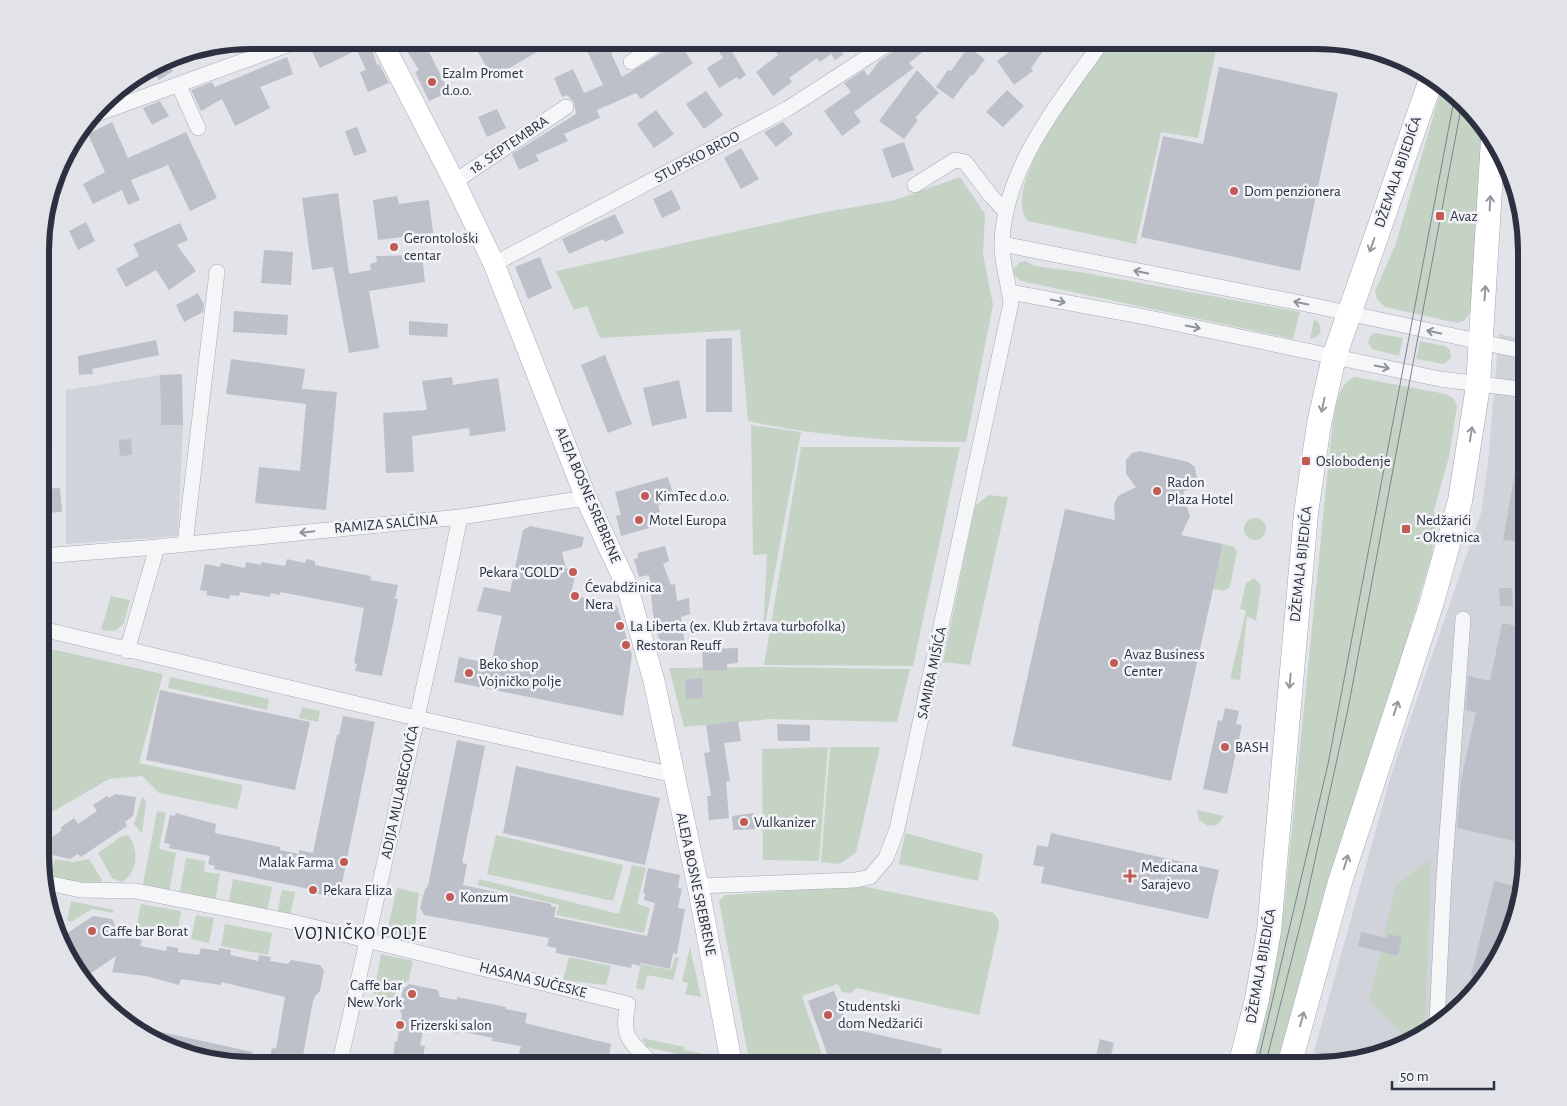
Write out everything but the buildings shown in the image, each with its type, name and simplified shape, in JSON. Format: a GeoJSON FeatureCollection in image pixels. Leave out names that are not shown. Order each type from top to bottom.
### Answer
{"type":"FeatureCollection","features":[{"type":"Feature","properties":{"kind":"main road","name":"DŽEMALA BIJEDIĆA"},"geometry":{"type":"LineString","coordinates":[[1242,1057],[1257,999],[1269,930],[1306,513],[1316,439],[1334,357],[1429,83]]}},
{"type":"Feature","properties":{"kind":"main road"},"geometry":{"type":"LineString","coordinates":[[1292,1057],[1356,830],[1444,561],[1460,501],[1478,386],[1493,154]]}},
{"type":"Feature","properties":{"kind":"street"},"geometry":{"type":"LineString","coordinates":[[105,111],[277,49]]}},
{"type":"Feature","properties":{"kind":"street","name":"ALEJA BOSNE SREBRENE"},"geometry":{"type":"LineString","coordinates":[[386,49],[457,187],[494,264],[586,498],[627,586],[650,666],[674,775],[698,886],[730,1057]]}},
{"type":"Feature","properties":{"kind":"street"},"geometry":{"type":"LineString","coordinates":[[631,62],[651,49]]}},
{"type":"Feature","properties":{"kind":"street","name":"STUPSKO BRDO"},"geometry":{"type":"LineString","coordinates":[[494,264],[787,109],[880,49]]}},
{"type":"Feature","properties":{"kind":"street","name":"SAMIRA MIŠIĆA"},"geometry":{"type":"LineString","coordinates":[[698,886],[856,880],[870,877],[886,858],[897,829],[922,723],[1011,303],[1002,244],[1006,211],[1038,133],[1097,49]]}},
{"type":"Feature","properties":{"kind":"street"},"geometry":{"type":"LineString","coordinates":[[179,86],[198,128]]}},
{"type":"Feature","properties":{"kind":"street","name":"18. SEPTEMBRA"},"geometry":{"type":"LineString","coordinates":[[457,187],[457,180],[566,106]]}},
{"type":"Feature","properties":{"kind":"street"},"geometry":{"type":"LineString","coordinates":[[914,185],[955,160],[960,160],[965,162],[990,196],[1006,211]]}},
{"type":"Feature","properties":{"kind":"street"},"geometry":{"type":"LineString","coordinates":[[1002,244],[1518,350]]}},
{"type":"Feature","properties":{"kind":"street"},"geometry":{"type":"LineString","coordinates":[[185,544],[217,272]]}},
{"type":"Feature","properties":{"kind":"street"},"geometry":{"type":"LineString","coordinates":[[1010,292],[1145,317],[1478,386],[1518,389]]}},
{"type":"Feature","properties":{"kind":"street","name":"RAMIZA SALČINA"},"geometry":{"type":"LineString","coordinates":[[49,555],[157,547],[460,517],[586,498]]}},
{"type":"Feature","properties":{"kind":"street","name":"ADIJA MULABEGOVIĆA"},"geometry":{"type":"LineString","coordinates":[[341,1057],[460,517]]}},
{"type":"Feature","properties":{"kind":"street"},"geometry":{"type":"LineString","coordinates":[[127,650],[157,547]]}},
{"type":"Feature","properties":{"kind":"street"},"geometry":{"type":"LineString","coordinates":[[1437,1017],[1444,877],[1462,619]]}},
{"type":"Feature","properties":{"kind":"street"},"geometry":{"type":"LineString","coordinates":[[49,631],[416,718],[674,775]]}},
{"type":"Feature","properties":{"kind":"street"},"geometry":{"type":"LineString","coordinates":[[50,884],[81,890],[136,891],[368,939]]}},
{"type":"Feature","properties":{"kind":"street","name":"HASANA SUČESKE"},"geometry":{"type":"LineString","coordinates":[[368,939],[628,1004],[624,1027],[628,1038],[646,1057]]}},
{"type":"Feature","properties":{"kind":"shaded area"},"geometry":{"type":"Polygon","coordinates":[[[1499,334],[1518,338],[1518,869],[1517,882],[1508,920],[1497,945],[1477,978],[1439,1016],[1406,1036],[1381,1047],[1343,1056],[1313,1057],[1391,775],[1481,513],[1488,462],[1499,334]]]}},
{"type":"Feature","properties":{"kind":"shaded area"},"geometry":{"type":"Polygon","coordinates":[[[160,375],[161,425],[183,425],[178,536],[66,544],[66,390],[160,375]]]}},
{"type":"Feature","properties":{"kind":"green space"},"geometry":{"type":"Polygon","coordinates":[[[1105,49],[1216,49],[1198,138],[1161,132],[1136,244],[1028,221],[1022,205],[1025,183],[1035,157],[1050,129],[1105,49]]]}},
{"type":"Feature","properties":{"kind":"green space"},"geometry":{"type":"Polygon","coordinates":[[[1441,91],[1468,117],[1485,140],[1470,313],[1464,321],[1457,323],[1385,307],[1377,299],[1375,291],[1395,246],[1441,91]]]}},
{"type":"Feature","properties":{"kind":"green space"},"geometry":{"type":"Polygon","coordinates":[[[960,177],[985,214],[983,254],[993,305],[966,442],[856,437],[801,431],[748,421],[740,330],[600,338],[587,306],[574,310],[556,271],[820,213],[895,200],[960,177]]]}},
{"type":"Feature","properties":{"kind":"green space"},"geometry":{"type":"Polygon","coordinates":[[[1026,261],[1034,266],[1080,272],[1300,312],[1293,339],[1021,281],[1014,275],[1013,269],[1020,262],[1026,261]]]}},
{"type":"Feature","properties":{"kind":"green space"},"geometry":{"type":"Polygon","coordinates":[[[1314,319],[1319,323],[1321,332],[1316,337],[1310,339],[1314,319]]]}},
{"type":"Feature","properties":{"kind":"green space"},"geometry":{"type":"Polygon","coordinates":[[[1375,333],[1403,338],[1399,356],[1372,349],[1368,342],[1370,336],[1375,333]]]}},
{"type":"Feature","properties":{"kind":"green space"},"geometry":{"type":"Polygon","coordinates":[[[1420,341],[1445,346],[1450,350],[1451,358],[1444,364],[1416,359],[1420,341]]]}},
{"type":"Feature","properties":{"kind":"green space"},"geometry":{"type":"Polygon","coordinates":[[[1355,377],[1446,394],[1454,399],[1457,406],[1449,457],[1434,510],[1436,523],[1432,554],[1283,1057],[1253,1057],[1272,987],[1284,908],[1331,437],[1337,402],[1343,386],[1355,377]]]}},
{"type":"Feature","properties":{"kind":"green space"},"geometry":{"type":"Polygon","coordinates":[[[751,425],[801,432],[763,635],[767,554],[753,555],[751,425]]]}},
{"type":"Feature","properties":{"kind":"green space"},"geometry":{"type":"Polygon","coordinates":[[[801,447],[960,447],[913,666],[764,665],[801,447]]]}},
{"type":"Feature","properties":{"kind":"green space"},"geometry":{"type":"Polygon","coordinates":[[[989,495],[1008,497],[970,665],[943,662],[975,506],[989,495]]]}},
{"type":"Feature","properties":{"kind":"green space"},"geometry":{"type":"Polygon","coordinates":[[[1255,518],[1263,521],[1266,529],[1263,537],[1255,540],[1247,537],[1244,529],[1247,521],[1255,518]]]}},
{"type":"Feature","properties":{"kind":"green space"},"geometry":{"type":"Polygon","coordinates":[[[1223,544],[1234,547],[1237,552],[1230,587],[1224,591],[1213,589],[1223,544]]]}},
{"type":"Feature","properties":{"kind":"green space"},"geometry":{"type":"Polygon","coordinates":[[[1254,578],[1261,585],[1256,621],[1247,616],[1240,680],[1230,679],[1246,611],[1240,609],[1246,583],[1254,578]]]}},
{"type":"Feature","properties":{"kind":"green space"},"geometry":{"type":"Polygon","coordinates":[[[111,596],[130,600],[124,623],[115,631],[101,630],[111,596]]]}},
{"type":"Feature","properties":{"kind":"green space"},"geometry":{"type":"Polygon","coordinates":[[[49,649],[163,674],[139,763],[243,785],[237,809],[159,793],[142,776],[109,779],[49,814],[49,649]]]}},
{"type":"Feature","properties":{"kind":"green space"},"geometry":{"type":"Polygon","coordinates":[[[669,668],[910,669],[897,722],[771,719],[684,727],[669,668]]]}},
{"type":"Feature","properties":{"kind":"green space"},"geometry":{"type":"Polygon","coordinates":[[[170,677],[269,699],[267,710],[168,688],[170,677]]]}},
{"type":"Feature","properties":{"kind":"green space"},"geometry":{"type":"Polygon","coordinates":[[[302,707],[320,711],[318,722],[299,718],[302,707]]]}},
{"type":"Feature","properties":{"kind":"green space"},"geometry":{"type":"Polygon","coordinates":[[[828,747],[819,861],[763,860],[762,749],[828,747]]]}},
{"type":"Feature","properties":{"kind":"green space"},"geometry":{"type":"Polygon","coordinates":[[[830,747],[880,747],[856,853],[839,864],[821,862],[830,747]]]}},
{"type":"Feature","properties":{"kind":"green space"},"geometry":{"type":"Polygon","coordinates":[[[142,797],[146,801],[142,834],[134,824],[142,797]]]}},
{"type":"Feature","properties":{"kind":"green space"},"geometry":{"type":"Polygon","coordinates":[[[1197,810],[1224,816],[1217,825],[1208,826],[1199,820],[1197,810]]]}},
{"type":"Feature","properties":{"kind":"green space"},"geometry":{"type":"Polygon","coordinates":[[[157,811],[166,813],[159,849],[176,853],[169,893],[145,889],[143,884],[157,811]]]}},
{"type":"Feature","properties":{"kind":"green space"},"geometry":{"type":"Polygon","coordinates":[[[905,833],[983,854],[978,881],[899,864],[905,833]]]}},
{"type":"Feature","properties":{"kind":"green space"},"geometry":{"type":"Polygon","coordinates":[[[128,835],[134,847],[135,861],[131,873],[121,882],[112,878],[98,853],[122,836],[128,835]]]}},
{"type":"Feature","properties":{"kind":"green space"},"geometry":{"type":"Polygon","coordinates":[[[496,835],[623,865],[613,901],[487,874],[496,835]]]}},
{"type":"Feature","properties":{"kind":"green space"},"geometry":{"type":"Polygon","coordinates":[[[186,858],[205,861],[204,872],[220,874],[215,902],[179,896],[186,858]]]}},
{"type":"Feature","properties":{"kind":"green space"},"geometry":{"type":"Polygon","coordinates":[[[55,859],[73,862],[89,859],[102,880],[100,885],[54,881],[51,876],[55,859]]]}},
{"type":"Feature","properties":{"kind":"green space"},"geometry":{"type":"Polygon","coordinates":[[[1431,859],[1425,1025],[1405,1037],[1369,1002],[1396,885],[1431,859]]]}},
{"type":"Feature","properties":{"kind":"green space"},"geometry":{"type":"Polygon","coordinates":[[[632,865],[646,868],[637,904],[650,908],[644,933],[556,915],[559,905],[478,885],[479,879],[619,914],[632,865]]]}},
{"type":"Feature","properties":{"kind":"green space"},"geometry":{"type":"Polygon","coordinates":[[[233,879],[272,887],[267,912],[228,905],[233,879]]]}},
{"type":"Feature","properties":{"kind":"green space"},"geometry":{"type":"Polygon","coordinates":[[[862,886],[994,913],[998,919],[999,926],[979,1015],[857,988],[851,993],[842,992],[838,984],[802,996],[822,1055],[820,1057],[748,1057],[719,901],[725,895],[862,886]]]}},
{"type":"Feature","properties":{"kind":"green space"},"geometry":{"type":"Polygon","coordinates":[[[397,888],[419,893],[415,926],[408,944],[385,940],[397,888]]]}},
{"type":"Feature","properties":{"kind":"green space"},"geometry":{"type":"Polygon","coordinates":[[[282,890],[295,892],[290,917],[277,914],[282,890]]]}},
{"type":"Feature","properties":{"kind":"green space"},"geometry":{"type":"Polygon","coordinates":[[[71,901],[114,910],[113,913],[92,909],[71,922],[67,920],[71,901]]]}},
{"type":"Feature","properties":{"kind":"green space"},"geometry":{"type":"Polygon","coordinates":[[[141,904],[181,911],[177,937],[136,930],[141,904]]]}},
{"type":"Feature","properties":{"kind":"green space"},"geometry":{"type":"Polygon","coordinates":[[[196,915],[214,918],[209,943],[191,939],[196,915]]]}},
{"type":"Feature","properties":{"kind":"green space"},"geometry":{"type":"Polygon","coordinates":[[[225,924],[272,933],[268,955],[221,946],[225,924]]]}},
{"type":"Feature","properties":{"kind":"green space"},"geometry":{"type":"Polygon","coordinates":[[[690,947],[701,997],[685,994],[688,983],[682,981],[690,947]]]}},
{"type":"Feature","properties":{"kind":"green space"},"geometry":{"type":"Polygon","coordinates":[[[381,954],[413,961],[409,980],[396,990],[393,1009],[372,1005],[381,954]]]}},
{"type":"Feature","properties":{"kind":"green space"},"geometry":{"type":"Polygon","coordinates":[[[569,957],[611,966],[606,985],[563,980],[569,957]]]}},
{"type":"Feature","properties":{"kind":"green space"},"geometry":{"type":"Polygon","coordinates":[[[675,957],[679,958],[673,980],[647,975],[644,990],[636,988],[641,964],[671,970],[675,957]]]}},
{"type":"Feature","properties":{"kind":"green space"},"geometry":{"type":"Polygon","coordinates":[[[642,1038],[685,1047],[684,1050],[713,1057],[690,1057],[646,1047],[642,1038]]]}},
{"type":"Feature","properties":{"kind":"tram line"},"geometry":{"type":"LineString","coordinates":[[1259,1057],[1328,764],[1454,103]]}},
{"type":"Feature","properties":{"kind":"tram line"},"geometry":{"type":"LineString","coordinates":[[1267,1057],[1304,910],[1348,709],[1461,110]]}},
{"type":"Feature","properties":{"kind":"place","name":"Ezalm Promet d.o.o."},"geometry":{"type":"Point","coordinates":[432,82]}},
{"type":"Feature","properties":{"kind":"place","name":"Dom penzionera"},"geometry":{"type":"Point","coordinates":[1234,191]}},
{"type":"Feature","properties":{"kind":"place","name":"Avaz"},"geometry":{"type":"Point","coordinates":[1440,216]}},
{"type":"Feature","properties":{"kind":"place","name":"Gerontološki centar"},"geometry":{"type":"Point","coordinates":[394,247]}},
{"type":"Feature","properties":{"kind":"place","name":"Oslobođenje"},"geometry":{"type":"Point","coordinates":[1306,461]}},
{"type":"Feature","properties":{"kind":"place","name":"Radon Plaza Hotel"},"geometry":{"type":"Point","coordinates":[1157,491]}},
{"type":"Feature","properties":{"kind":"place","name":"KimTec d.o.o."},"geometry":{"type":"Point","coordinates":[645,496]}},
{"type":"Feature","properties":{"kind":"place","name":"Motel Europa"},"geometry":{"type":"Point","coordinates":[639,520]}},
{"type":"Feature","properties":{"kind":"place","name":"Nedžarići - Okretnica"},"geometry":{"type":"Point","coordinates":[1406,529]}},
{"type":"Feature","properties":{"kind":"place","name":"Pekara \"GOLD\""},"geometry":{"type":"Point","coordinates":[573,572]}},
{"type":"Feature","properties":{"kind":"place","name":"Ćevabdžinica Nera"},"geometry":{"type":"Point","coordinates":[575,596]}},
{"type":"Feature","properties":{"kind":"place","name":"La Liberta (ex. Klub žrtava turbofolka)"},"geometry":{"type":"Point","coordinates":[620,626]}},
{"type":"Feature","properties":{"kind":"place","name":"Restoran Reuff"},"geometry":{"type":"Point","coordinates":[626,645]}},
{"type":"Feature","properties":{"kind":"place","name":"Avaz Business Center"},"geometry":{"type":"Point","coordinates":[1114,663]}},
{"type":"Feature","properties":{"kind":"place","name":"Beko shop Vojničko polje"},"geometry":{"type":"Point","coordinates":[469,673]}},
{"type":"Feature","properties":{"kind":"place","name":"BASH"},"geometry":{"type":"Point","coordinates":[1225,747]}},
{"type":"Feature","properties":{"kind":"place","name":"Vulkanizer"},"geometry":{"type":"Point","coordinates":[744,822]}},
{"type":"Feature","properties":{"kind":"place","name":"Malak Farma"},"geometry":{"type":"Point","coordinates":[344,862]}},
{"type":"Feature","properties":{"kind":"place","name":"Medicana Sarajevo"},"geometry":{"type":"Point","coordinates":[1130,876]}},
{"type":"Feature","properties":{"kind":"place","name":"Pekara Eliza"},"geometry":{"type":"Point","coordinates":[313,890]}},
{"type":"Feature","properties":{"kind":"place","name":"Konzum"},"geometry":{"type":"Point","coordinates":[450,897]}},
{"type":"Feature","properties":{"kind":"place","name":"Caffe bar Borat"},"geometry":{"type":"Point","coordinates":[92,931]}},
{"type":"Feature","properties":{"kind":"place","name":"Caffe bar New York"},"geometry":{"type":"Point","coordinates":[412,994]}},
{"type":"Feature","properties":{"kind":"place","name":"Studentski dom Nedžarići"},"geometry":{"type":"Point","coordinates":[828,1015]}},
{"type":"Feature","properties":{"kind":"place","name":"Frizerski salon"},"geometry":{"type":"Point","coordinates":[400,1025]}},
{"type":"Feature","properties":{"kind":"district","name":"VOJNIČKO POLJE"},"geometry":{"type":"Point","coordinates":[361,934]}}]}
